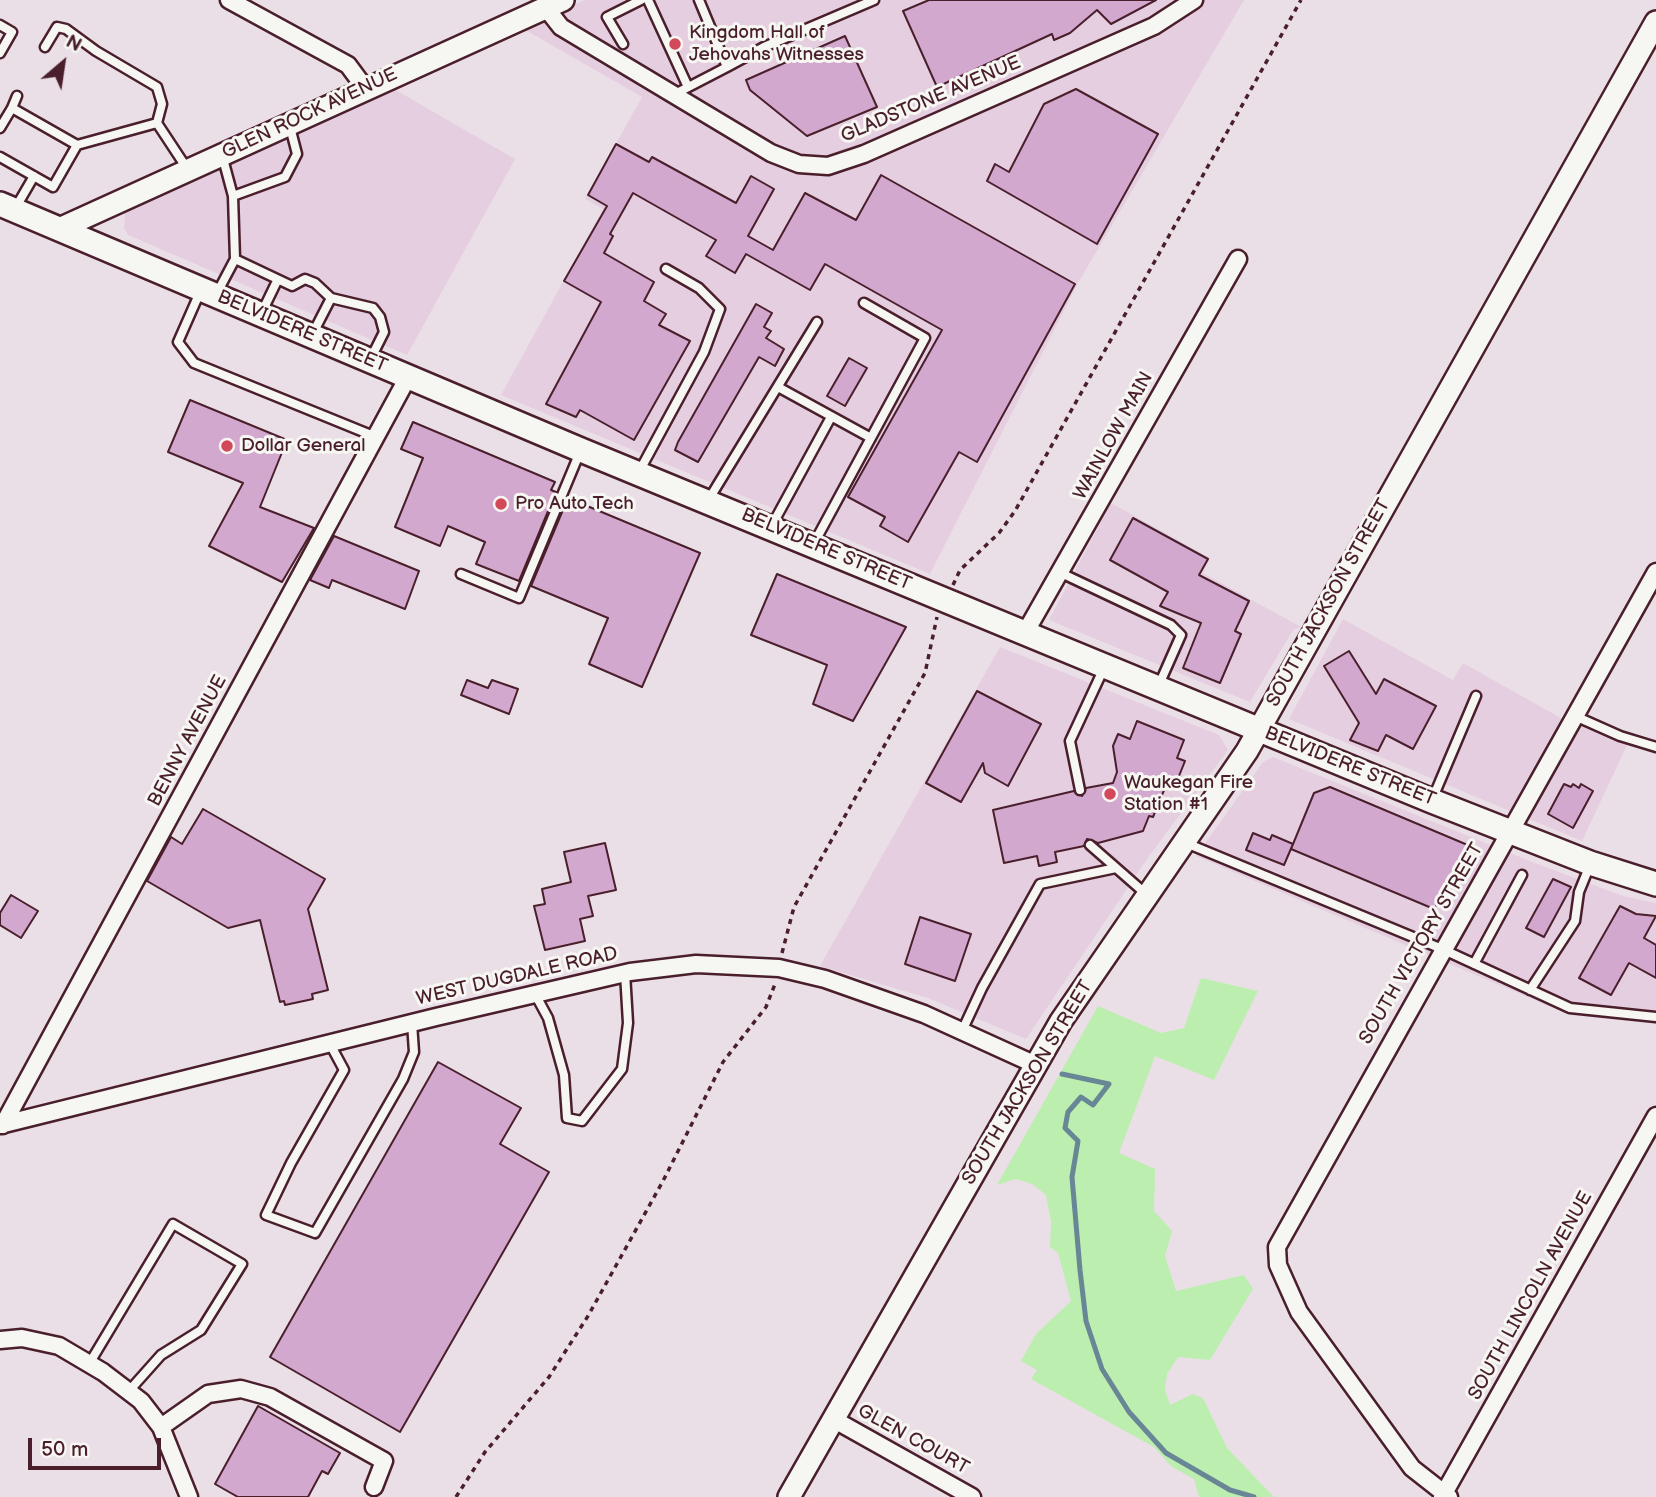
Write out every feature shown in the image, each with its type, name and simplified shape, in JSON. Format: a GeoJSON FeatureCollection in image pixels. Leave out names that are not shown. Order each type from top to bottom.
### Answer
{"type":"FeatureCollection","features":[{"type":"Feature","properties":{"kind":"main road","name":"BELVIDERE STREET"},"geometry":{"type":"LineString","coordinates":[[7,207],[581,450],[1432,801],[1590,863],[1656,884]]}},
{"type":"Feature","properties":{"kind":"street"},"geometry":{"type":"LineString","coordinates":[[229,0],[348,65],[365,88]]}},
{"type":"Feature","properties":{"kind":"street","name":"GLADSTONE AVENUE"},"geometry":{"type":"LineString","coordinates":[[554,4],[561,27],[771,153],[799,164],[828,166],[864,154],[1154,26],[1194,0]]}},
{"type":"Feature","properties":{"kind":"street","name":"GLEN ROCK AVENUE"},"geometry":{"type":"LineString","coordinates":[[58,229],[554,4]]}},
{"type":"Feature","properties":{"kind":"street","name":"SOUTH JACKSON STREET"},"geometry":{"type":"LineString","coordinates":[[789,1497],[1079,994],[1185,842],[1258,729],[1656,22]]}},
{"type":"Feature","properties":{"kind":"street","name":"WAINLOW MAIN"},"geometry":{"type":"LineString","coordinates":[[1025,633],[1238,259]]}},
{"type":"Feature","properties":{"kind":"street","name":"BENNY AVENUE"},"geometry":{"type":"LineString","coordinates":[[2,1125],[408,377]]}},
{"type":"Feature","properties":{"kind":"street","name":"SOUTH VICTORY STREET"},"geometry":{"type":"LineString","coordinates":[[1445,1496],[1412,1468],[1319,1340],[1287,1292],[1276,1259],[1277,1247],[1656,572]]}},
{"type":"Feature","properties":{"kind":"street","name":"WEST DUGDALE ROAD"},"geometry":{"type":"LineString","coordinates":[[2,1125],[625,973],[696,964],[779,968],[869,994],[962,1031],[1036,1065]]}},
{"type":"Feature","properties":{"kind":"street","name":"SOUTH LINCOLN AVENUE"},"geometry":{"type":"LineString","coordinates":[[1445,1496],[1656,1116]]}},
{"type":"Feature","properties":{"kind":"street"},"geometry":{"type":"LineString","coordinates":[[0,1340],[22,1338],[59,1346],[141,1401],[161,1427],[190,1497]]}},
{"type":"Feature","properties":{"kind":"street"},"geometry":{"type":"LineString","coordinates":[[161,1427],[208,1394],[241,1389],[270,1397],[384,1461],[374,1487]]}},
{"type":"Feature","properties":{"kind":"street","name":"GLEN COURT"},"geometry":{"type":"LineString","coordinates":[[833,1419],[972,1497]]}},
{"type":"Feature","properties":{"kind":"lane"},"geometry":{"type":"LineString","coordinates":[[623,44],[607,17],[641,0]]}},
{"type":"Feature","properties":{"kind":"lane"},"geometry":{"type":"LineString","coordinates":[[648,0],[688,87]]}},
{"type":"Feature","properties":{"kind":"lane"},"geometry":{"type":"LineString","coordinates":[[699,0],[727,67]]}},
{"type":"Feature","properties":{"kind":"lane"},"geometry":{"type":"LineString","coordinates":[[673,95],[764,47],[874,0]]}},
{"type":"Feature","properties":{"kind":"lane"},"geometry":{"type":"LineString","coordinates":[[0,25],[12,32],[0,53]]}},
{"type":"Feature","properties":{"kind":"lane"},"geometry":{"type":"LineString","coordinates":[[45,47],[57,27],[66,29],[96,51],[157,87],[162,104],[157,123],[188,170]]}},
{"type":"Feature","properties":{"kind":"lane"},"geometry":{"type":"LineString","coordinates":[[0,128],[17,96]]}},
{"type":"Feature","properties":{"kind":"lane"},"geometry":{"type":"LineString","coordinates":[[12,108],[20,116],[52,135],[77,145],[157,123]]}},
{"type":"Feature","properties":{"kind":"lane"},"geometry":{"type":"LineString","coordinates":[[233,196],[285,177],[297,154],[288,123]]}},
{"type":"Feature","properties":{"kind":"lane"},"geometry":{"type":"LineString","coordinates":[[0,157],[13,162],[52,187],[77,145]]}},
{"type":"Feature","properties":{"kind":"lane"},"geometry":{"type":"LineString","coordinates":[[222,154],[233,196],[235,259],[209,293],[178,342],[194,363],[376,437]]}},
{"type":"Feature","properties":{"kind":"lane"},"geometry":{"type":"LineString","coordinates":[[7,207],[32,174]]}},
{"type":"Feature","properties":{"kind":"lane"},"geometry":{"type":"LineString","coordinates":[[235,259],[277,281],[292,286],[305,279],[315,283],[331,298],[373,308],[380,317],[383,332],[370,361]]}},
{"type":"Feature","properties":{"kind":"lane"},"geometry":{"type":"LineString","coordinates":[[639,473],[704,352],[720,309],[699,288],[666,269]]}},
{"type":"Feature","properties":{"kind":"lane"},"geometry":{"type":"LineString","coordinates":[[260,314],[277,281]]}},
{"type":"Feature","properties":{"kind":"lane"},"geometry":{"type":"LineString","coordinates":[[312,336],[331,298]]}},
{"type":"Feature","properties":{"kind":"lane"},"geometry":{"type":"LineString","coordinates":[[813,545],[925,338],[864,303]]}},
{"type":"Feature","properties":{"kind":"lane"},"geometry":{"type":"LineString","coordinates":[[708,501],[817,322]]}},
{"type":"Feature","properties":{"kind":"lane"},"geometry":{"type":"LineString","coordinates":[[778,387],[871,438]]}},
{"type":"Feature","properties":{"kind":"lane"},"geometry":{"type":"LineString","coordinates":[[771,527],[831,417]]}},
{"type":"Feature","properties":{"kind":"lane"},"geometry":{"type":"LineString","coordinates":[[461,573],[519,598],[581,450]]}},
{"type":"Feature","properties":{"kind":"lane"},"geometry":{"type":"LineString","coordinates":[[1061,573],[1171,625],[1181,635],[1158,688]]}},
{"type":"Feature","properties":{"kind":"lane"},"geometry":{"type":"LineString","coordinates":[[1080,790],[1070,741],[1106,666]]}},
{"type":"Feature","properties":{"kind":"lane"},"geometry":{"type":"LineString","coordinates":[[1432,801],[1476,696]]}},
{"type":"Feature","properties":{"kind":"lane"},"geometry":{"type":"LineString","coordinates":[[1575,716],[1620,736],[1656,747]]}},
{"type":"Feature","properties":{"kind":"lane"},"geometry":{"type":"LineString","coordinates":[[1185,842],[1442,949],[1570,1009],[1656,1017]]}},
{"type":"Feature","properties":{"kind":"lane"},"geometry":{"type":"LineString","coordinates":[[1090,845],[1148,896]]}},
{"type":"Feature","properties":{"kind":"lane"},"geometry":{"type":"LineString","coordinates":[[1530,990],[1575,921],[1579,892],[1590,863]]}},
{"type":"Feature","properties":{"kind":"lane"},"geometry":{"type":"LineString","coordinates":[[962,1031],[982,988],[1040,884],[1116,868]]}},
{"type":"Feature","properties":{"kind":"lane"},"geometry":{"type":"LineString","coordinates":[[1474,964],[1521,875]]}},
{"type":"Feature","properties":{"kind":"lane"},"geometry":{"type":"LineString","coordinates":[[535,994],[548,1018],[564,1075],[567,1118],[582,1121],[622,1069],[628,1023],[625,973]]}},
{"type":"Feature","properties":{"kind":"lane"},"geometry":{"type":"LineString","coordinates":[[330,1044],[344,1070],[266,1215],[315,1233],[403,1079],[414,1052],[412,1023]]}},
{"type":"Feature","properties":{"kind":"lane"},"geometry":{"type":"LineString","coordinates":[[89,1364],[173,1224],[242,1264],[201,1330],[161,1355],[128,1392]]}},
{"type":"Feature","properties":{"kind":"path"},"geometry":{"type":"LineString","coordinates":[[955,581],[969,561],[999,533],[1015,511],[1301,0]]}},
{"type":"Feature","properties":{"kind":"path"},"geometry":{"type":"LineString","coordinates":[[781,958],[794,907],[925,673],[932,652],[934,624]]}},
{"type":"Feature","properties":{"kind":"path"},"geometry":{"type":"LineString","coordinates":[[456,1497],[485,1452],[549,1377],[588,1316],[675,1160],[716,1073],[766,1007],[777,979]]}},
{"type":"Feature","properties":{"kind":"shaded area"},"geometry":{"type":"Polygon","coordinates":[[[585,0],[1244,0],[1078,283],[930,574],[501,395],[603,209],[585,199],[642,97],[522,28],[585,0]]]}},
{"type":"Feature","properties":{"kind":"shaded area"},"geometry":{"type":"Polygon","coordinates":[[[392,88],[515,159],[407,355],[128,235],[124,228],[125,213],[133,207],[392,88]]]}},
{"type":"Feature","properties":{"kind":"shaded area"},"geometry":{"type":"Polygon","coordinates":[[[1111,503],[1210,558],[1203,573],[1301,627],[1293,630],[1250,702],[1049,620],[1111,503]]]}},
{"type":"Feature","properties":{"kind":"shaded area"},"geometry":{"type":"Polygon","coordinates":[[[1343,619],[1453,680],[1463,663],[1559,717],[1627,745],[1582,841],[1289,719],[1343,619]]]}},
{"type":"Feature","properties":{"kind":"shaded area"},"geometry":{"type":"Polygon","coordinates":[[[1000,647],[1219,735],[1228,750],[1147,859],[1026,1039],[928,998],[820,966],[1000,647]]]}},
{"type":"Feature","properties":{"kind":"shaded area"},"geometry":{"type":"Polygon","coordinates":[[[1273,757],[1535,863],[1623,896],[1656,903],[1656,1024],[1570,1015],[1196,856],[1263,762],[1273,757]]]}},
{"type":"Feature","properties":{"kind":"green space"},"geometry":{"type":"Polygon","coordinates":[[[1201,978],[1258,991],[1214,1080],[1155,1056],[1119,1153],[1155,1169],[1154,1211],[1172,1231],[1165,1256],[1176,1291],[1244,1275],[1253,1289],[1210,1360],[1178,1357],[1167,1374],[1165,1390],[1170,1405],[1193,1394],[1203,1398],[1227,1448],[1274,1497],[1199,1497],[1194,1479],[1172,1467],[1154,1447],[1031,1379],[1037,1370],[1021,1361],[1036,1334],[1071,1301],[1058,1253],[1050,1247],[1051,1222],[1046,1195],[1032,1184],[1016,1179],[997,1185],[1098,1006],[1161,1033],[1184,1028],[1201,978]]]}},
{"type":"Feature","properties":{"kind":"building"},"geometry":{"type":"Polygon","coordinates":[[[929,0],[1156,0],[1111,24],[1097,10],[1070,33],[1054,40],[1052,34],[937,87],[903,11],[929,0]]]}},
{"type":"Feature","properties":{"kind":"building"},"geometry":{"type":"Polygon","coordinates":[[[845,36],[877,107],[807,136],[750,90],[746,80],[845,36]]]}},
{"type":"Feature","properties":{"kind":"building"},"geometry":{"type":"Polygon","coordinates":[[[1076,89],[1158,134],[1097,244],[987,181],[995,164],[1009,172],[1044,104],[1076,89]]]}},
{"type":"Feature","properties":{"kind":"building"},"geometry":{"type":"Polygon","coordinates":[[[616,144],[649,162],[652,157],[736,203],[751,176],[774,189],[748,236],[773,250],[805,193],[856,220],[881,175],[1075,284],[977,462],[959,452],[908,542],[880,526],[885,517],[848,497],[942,330],[825,264],[810,290],[746,254],[735,273],[706,256],[716,240],[633,193],[610,234],[613,236],[604,253],[654,282],[644,301],[666,314],[659,325],[690,341],[634,440],[580,410],[576,417],[546,404],[601,302],[564,281],[607,206],[588,195],[616,144]]]}},
{"type":"Feature","properties":{"kind":"building"},"geometry":{"type":"Polygon","coordinates":[[[756,304],[772,313],[764,327],[771,331],[766,338],[784,349],[775,366],[759,357],[698,462],[675,450],[756,304]]]}},
{"type":"Feature","properties":{"kind":"building"},"geometry":{"type":"Polygon","coordinates":[[[849,358],[867,368],[845,406],[827,396],[849,358]]]}},
{"type":"Feature","properties":{"kind":"building"},"geometry":{"type":"Polygon","coordinates":[[[190,400],[287,440],[260,507],[314,528],[282,582],[209,546],[243,483],[168,452],[190,400]]]}},
{"type":"Feature","properties":{"kind":"building"},"geometry":{"type":"Polygon","coordinates":[[[413,422],[555,482],[551,490],[556,492],[519,581],[476,564],[485,542],[448,526],[440,546],[395,527],[423,458],[401,449],[413,422]]]}},
{"type":"Feature","properties":{"kind":"building"},"geometry":{"type":"Polygon","coordinates":[[[568,498],[700,553],[642,687],[589,664],[608,618],[531,586],[568,498]]]}},
{"type":"Feature","properties":{"kind":"building"},"geometry":{"type":"Polygon","coordinates":[[[1133,518],[1208,559],[1199,575],[1249,601],[1235,631],[1241,634],[1220,683],[1183,668],[1201,623],[1160,606],[1168,592],[1110,560],[1133,518]]]}},
{"type":"Feature","properties":{"kind":"building"},"geometry":{"type":"Polygon","coordinates":[[[334,536],[419,571],[405,609],[332,580],[329,588],[310,580],[334,536]]]}},
{"type":"Feature","properties":{"kind":"building"},"geometry":{"type":"Polygon","coordinates":[[[777,574],[906,627],[853,721],[813,704],[827,665],[751,635],[777,574]]]}},
{"type":"Feature","properties":{"kind":"building"},"geometry":{"type":"Polygon","coordinates":[[[1349,651],[1376,694],[1384,679],[1436,706],[1413,749],[1386,735],[1378,751],[1350,740],[1359,723],[1324,666],[1349,651]]]}},
{"type":"Feature","properties":{"kind":"building"},"geometry":{"type":"Polygon","coordinates":[[[467,680],[488,688],[492,680],[518,689],[509,714],[461,695],[467,680]]]}},
{"type":"Feature","properties":{"kind":"building"},"geometry":{"type":"Polygon","coordinates":[[[977,691],[1041,724],[1008,786],[985,773],[983,763],[961,802],[926,783],[977,691]]]}},
{"type":"Feature","properties":{"kind":"building","name":"Waukegan Fire Station #1"},"geometry":{"type":"Polygon","coordinates":[[[1137,721],[1184,740],[1177,758],[1185,761],[1177,781],[1169,778],[1153,817],[1149,816],[1143,831],[1098,843],[1087,839],[1084,846],[1055,852],[1057,862],[1039,866],[1037,856],[1004,863],[993,810],[1074,791],[1082,796],[1086,788],[1113,783],[1117,772],[1113,746],[1118,734],[1130,739],[1137,721]]]}},
{"type":"Feature","properties":{"kind":"building"},"geometry":{"type":"Polygon","coordinates":[[[1564,784],[1571,787],[1573,784],[1579,788],[1581,784],[1593,791],[1573,828],[1548,814],[1564,784]]]}},
{"type":"Feature","properties":{"kind":"building"},"geometry":{"type":"Polygon","coordinates":[[[1330,787],[1470,846],[1434,909],[1291,849],[1314,793],[1330,787]]]}},
{"type":"Feature","properties":{"kind":"building"},"geometry":{"type":"Polygon","coordinates":[[[203,809],[325,879],[308,909],[328,990],[312,994],[313,999],[285,1005],[284,1001],[280,1002],[260,920],[228,928],[147,881],[171,837],[182,844],[203,809]]]}},
{"type":"Feature","properties":{"kind":"building"},"geometry":{"type":"Polygon","coordinates":[[[1253,833],[1270,840],[1272,835],[1293,844],[1284,865],[1246,850],[1253,833]]]}},
{"type":"Feature","properties":{"kind":"building"},"geometry":{"type":"Polygon","coordinates":[[[605,843],[616,890],[588,896],[593,916],[580,919],[585,941],[545,950],[534,906],[545,904],[542,889],[571,882],[564,852],[605,843]]]}},
{"type":"Feature","properties":{"kind":"building"},"geometry":{"type":"Polygon","coordinates":[[[1553,879],[1571,887],[1544,937],[1526,928],[1553,879]]]}},
{"type":"Feature","properties":{"kind":"building"},"geometry":{"type":"Polygon","coordinates":[[[11,895],[38,911],[21,938],[0,925],[0,913],[11,895]]]}},
{"type":"Feature","properties":{"kind":"building"},"geometry":{"type":"Polygon","coordinates":[[[1620,906],[1636,914],[1656,916],[1644,938],[1656,945],[1656,978],[1629,963],[1611,995],[1579,978],[1620,906]]]}},
{"type":"Feature","properties":{"kind":"building"},"geometry":{"type":"Polygon","coordinates":[[[920,917],[971,934],[955,981],[905,964],[920,917]]]}},
{"type":"Feature","properties":{"kind":"building"},"geometry":{"type":"Polygon","coordinates":[[[438,1062],[521,1108],[500,1144],[549,1172],[400,1432],[270,1357],[438,1062]]]}},
{"type":"Feature","properties":{"kind":"building"},"geometry":{"type":"Polygon","coordinates":[[[258,1406],[340,1453],[328,1474],[322,1471],[308,1497],[238,1497],[215,1484],[258,1406]]]}},
{"type":"Feature","properties":{"kind":"waterway"},"geometry":{"type":"LineString","coordinates":[[1062,1074],[1109,1084],[1093,1105],[1081,1097],[1068,1112],[1065,1128],[1078,1141],[1072,1177],[1080,1270],[1086,1321],[1102,1369],[1129,1412],[1166,1453],[1230,1490],[1254,1497]]}},
{"type":"Feature","properties":{"kind":"place","name":"Kingdom Hall of Jehovahs Witnesses"},"geometry":{"type":"Point","coordinates":[675,44]}},
{"type":"Feature","properties":{"kind":"place","name":"Dollar General"},"geometry":{"type":"Point","coordinates":[227,446]}},
{"type":"Feature","properties":{"kind":"place","name":"Pro Auto Tech"},"geometry":{"type":"Point","coordinates":[501,504]}},
{"type":"Feature","properties":{"kind":"place","name":"Waukegan Fire Station #1"},"geometry":{"type":"Point","coordinates":[1110,794]}}]}
